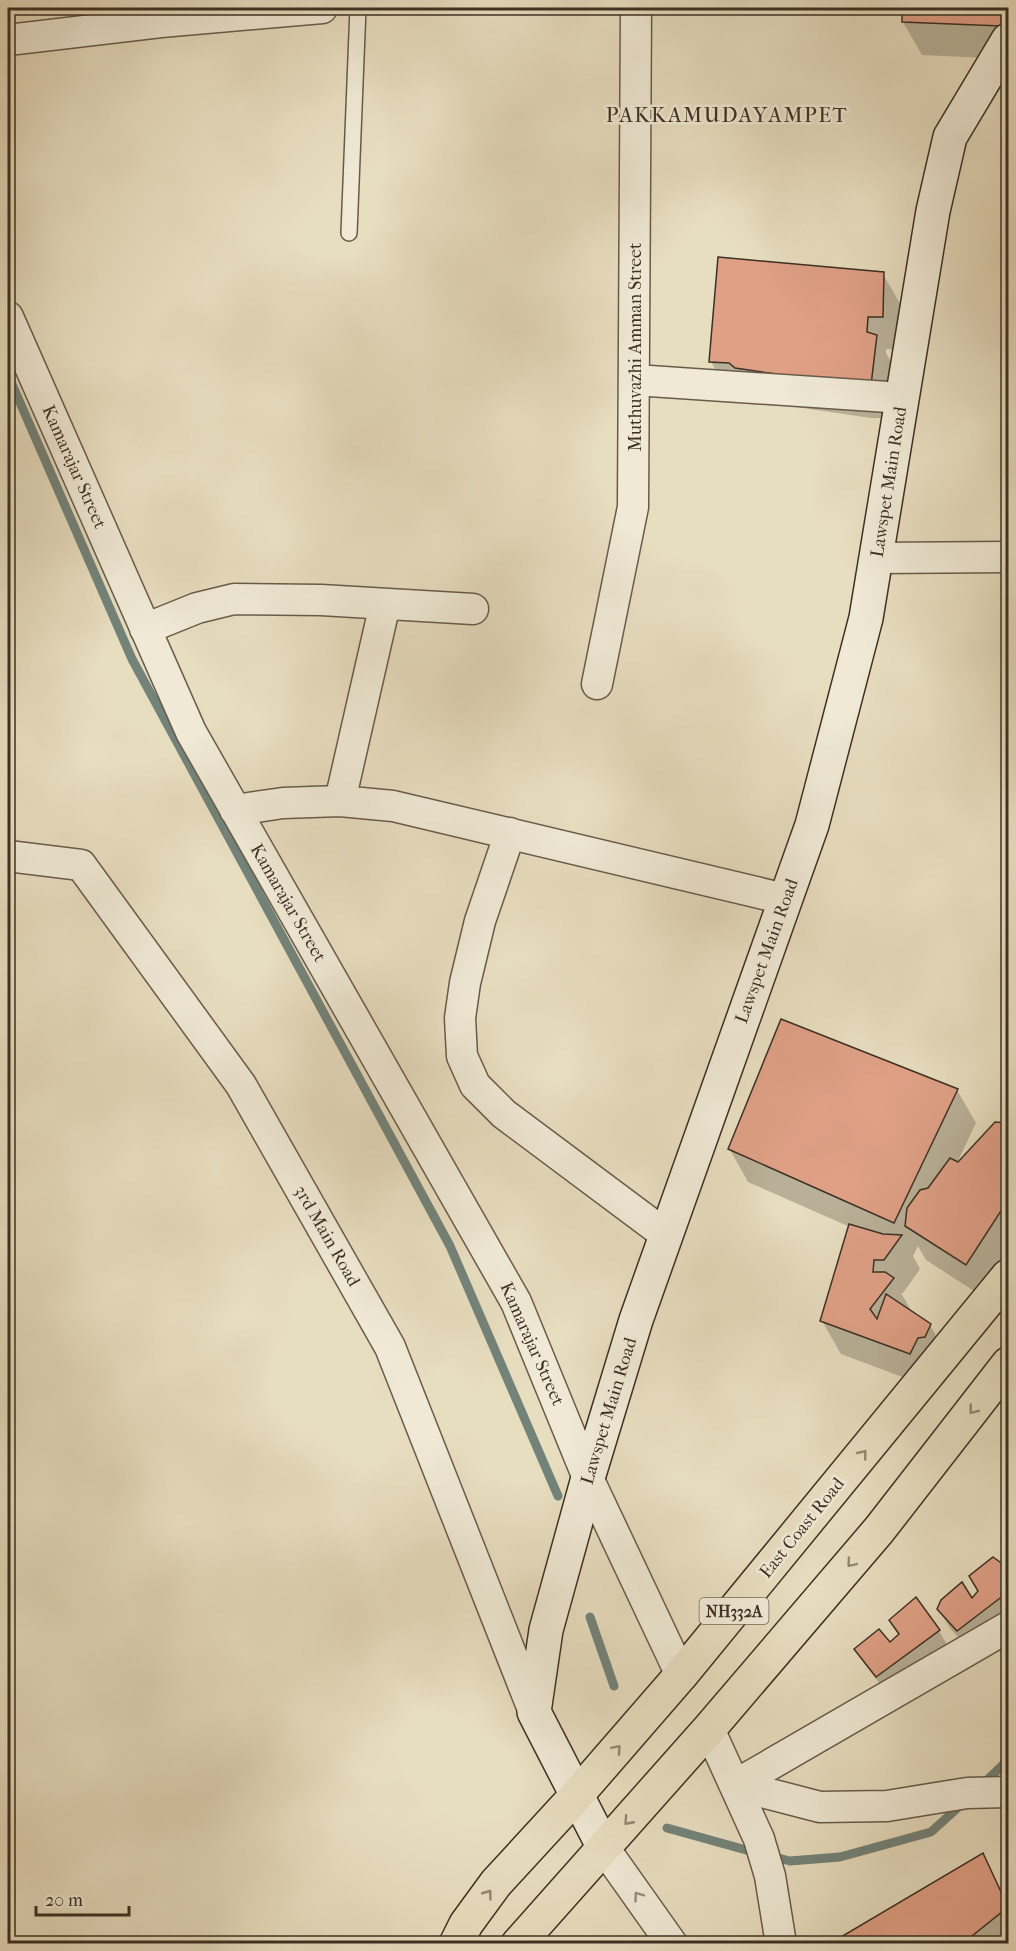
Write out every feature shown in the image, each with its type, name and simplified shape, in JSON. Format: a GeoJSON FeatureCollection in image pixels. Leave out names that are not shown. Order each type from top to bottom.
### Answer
{"type":"FeatureCollection","features":[{"type":"Feature","properties":{"kind":"highway","name":"East Coast Road"},"geometry":{"type":"LineString","coordinates":[[456,1944],[466,1924],[496,1883],[681,1676],[1008,1276]]}},
{"type":"Feature","properties":{"kind":"highway","name":"NH332A"},"geometry":{"type":"LineString","coordinates":[[518,1944],[709,1729],[879,1530],[1008,1364]]}},
{"type":"Feature","properties":{"kind":"street"},"geometry":{"type":"LineString","coordinates":[[8,40],[160,22],[322,8]]}},
{"type":"Feature","properties":{"kind":"street","name":"Muthuvazhi Amman Street"},"geometry":{"type":"LineString","coordinates":[[597,684],[633,507],[636,8]]}},
{"type":"Feature","properties":{"kind":"street","name":"Lawspet Main Road"},"geometry":{"type":"LineString","coordinates":[[534,1712],[546,1630],[588,1478],[636,1320],[812,825],[866,618],[933,211],[950,137],[1008,40]]}},
{"type":"Feature","properties":{"kind":"street","name":"Kamarajar Street"},"geometry":{"type":"LineString","coordinates":[[8,317],[190,732],[516,1302],[588,1478],[681,1676]]}},
{"type":"Feature","properties":{"kind":"street"},"geometry":{"type":"LineString","coordinates":[[635,380],[903,398]]}},
{"type":"Feature","properties":{"kind":"street"},"geometry":{"type":"LineString","coordinates":[[876,558],[1008,557]]}},
{"type":"Feature","properties":{"kind":"street"},"geometry":{"type":"LineString","coordinates":[[145,629],[197,608],[234,599],[321,600],[473,609]]}},
{"type":"Feature","properties":{"kind":"street"},"geometry":{"type":"LineString","coordinates":[[340,801],[386,604]]}},
{"type":"Feature","properties":{"kind":"street"},"geometry":{"type":"LineString","coordinates":[[235,810],[283,803],[340,801],[393,806],[785,898]]}},
{"type":"Feature","properties":{"kind":"street"},"geometry":{"type":"LineString","coordinates":[[510,833],[480,921],[465,983],[460,1018],[462,1056],[475,1085],[504,1114],[666,1235]]}},
{"type":"Feature","properties":{"kind":"street","name":"3rd Main Road"},"geometry":{"type":"LineString","coordinates":[[8,856],[81,865],[241,1085],[390,1347],[534,1712]]}},
{"type":"Feature","properties":{"kind":"street"},"geometry":{"type":"LineString","coordinates":[[735,1785],[1008,1627]]}},
{"type":"Feature","properties":{"kind":"street"},"geometry":{"type":"LineString","coordinates":[[534,1712],[604,1848],[672,1944]]}},
{"type":"Feature","properties":{"kind":"street"},"geometry":{"type":"LineString","coordinates":[[709,1729],[759,1839],[769,1870],[781,1944]]}},
{"type":"Feature","properties":{"kind":"street"},"geometry":{"type":"LineString","coordinates":[[735,1785],[820,1807],[886,1806],[967,1793],[1008,1792]]}},
{"type":"Feature","properties":{"kind":"lane"},"geometry":{"type":"LineString","coordinates":[[348,233],[358,8]]}},
{"type":"Feature","properties":{"kind":"building"},"geometry":{"type":"Polygon","coordinates":[[[902,8],[1002,8],[1001,26],[902,22],[902,8]]]}},
{"type":"Feature","properties":{"kind":"building"},"geometry":{"type":"Polygon","coordinates":[[[718,257],[884,272],[883,317],[868,317],[867,332],[877,335],[871,385],[851,385],[735,368],[729,363],[709,362],[718,257]]]}},
{"type":"Feature","properties":{"kind":"building"},"geometry":{"type":"Polygon","coordinates":[[[781,1019],[958,1089],[894,1223],[728,1149],[781,1019]]]}},
{"type":"Feature","properties":{"kind":"building"},"geometry":{"type":"Polygon","coordinates":[[[995,1122],[1008,1123],[1008,1200],[966,1265],[905,1226],[907,1208],[920,1190],[928,1188],[950,1158],[958,1162],[995,1122]]]}},
{"type":"Feature","properties":{"kind":"building"},"geometry":{"type":"Polygon","coordinates":[[[849,1224],[883,1234],[902,1235],[884,1260],[874,1260],[873,1272],[885,1272],[894,1278],[870,1309],[877,1319],[886,1294],[931,1324],[925,1337],[918,1338],[910,1354],[820,1321],[849,1224]]]}},
{"type":"Feature","properties":{"kind":"building"},"geometry":{"type":"Polygon","coordinates":[[[993,1557],[1008,1568],[1008,1592],[957,1631],[937,1609],[941,1600],[962,1582],[972,1598],[978,1591],[969,1576],[993,1557]]]}},
{"type":"Feature","properties":{"kind":"building"},"geometry":{"type":"Polygon","coordinates":[[[916,1597],[940,1630],[876,1677],[854,1649],[879,1629],[890,1642],[899,1634],[889,1620],[916,1597]]]}},
{"type":"Feature","properties":{"kind":"building"},"geometry":{"type":"Polygon","coordinates":[[[983,1853],[1008,1907],[962,1944],[829,1944],[983,1853]]]}},
{"type":"Feature","properties":{"kind":"waterway"},"geometry":{"type":"LineString","coordinates":[[8,375],[132,659],[450,1246],[558,1496]]}},
{"type":"Feature","properties":{"kind":"waterway"},"geometry":{"type":"LineString","coordinates":[[590,1617],[614,1686]]}},
{"type":"Feature","properties":{"kind":"waterway"},"geometry":{"type":"LineString","coordinates":[[982,1785],[1008,1760]]}},
{"type":"Feature","properties":{"kind":"waterway"},"geometry":{"type":"LineString","coordinates":[[770,1856],[790,1861],[840,1857],[931,1832],[963,1803]]}},
{"type":"Feature","properties":{"kind":"waterway"},"geometry":{"type":"LineString","coordinates":[[667,1828],[757,1853]]}},
{"type":"Feature","properties":{"kind":"district","name":"PAKKAMUDAYAMPET"},"geometry":{"type":"Point","coordinates":[727,115]}}]}
